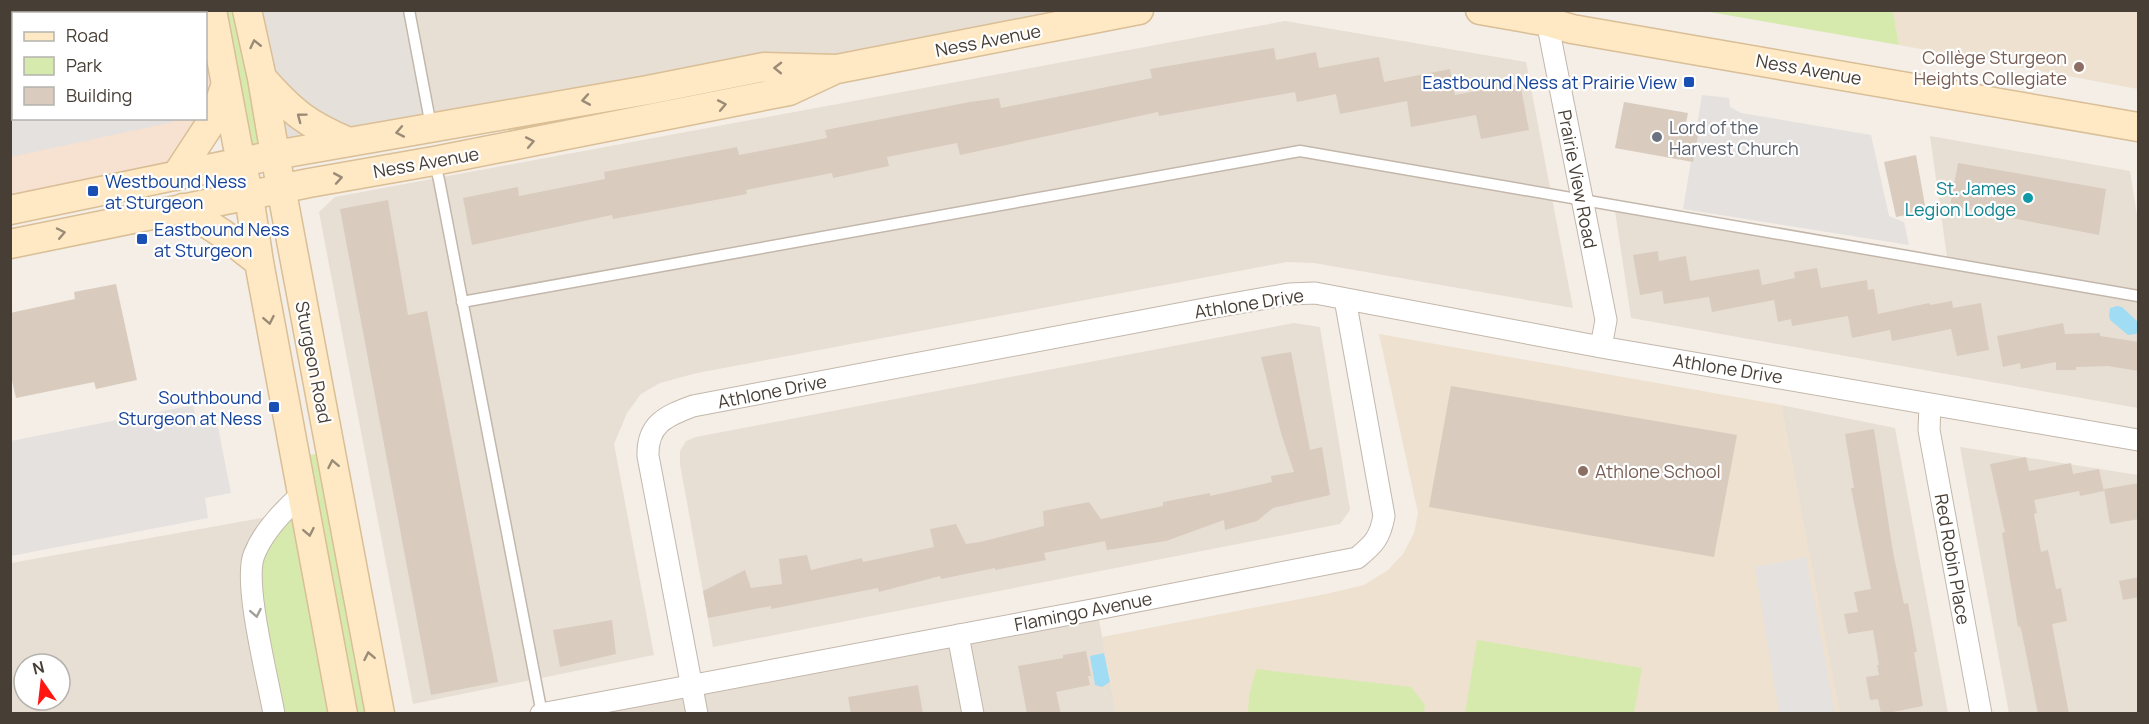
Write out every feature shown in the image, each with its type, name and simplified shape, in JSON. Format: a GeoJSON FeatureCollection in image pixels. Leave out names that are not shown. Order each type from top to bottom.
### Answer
{"type":"FeatureCollection","features":[{"type":"Feature","properties":{"kind":"main road","name":"Sturgeon Road"},"geometry":{"type":"LineString","coordinates":[[212,10],[249,196],[259,262],[343,714]]}},
{"type":"Feature","properties":{"kind":"main road","name":"Sturgeon Road"},"geometry":{"type":"LineString","coordinates":[[247,10],[262,78],[380,714]]}},
{"type":"Feature","properties":{"kind":"main road","name":"Ness Avenue"},"geometry":{"type":"LineString","coordinates":[[22,204],[431,126],[648,90],[764,67],[837,69],[1139,10]]}},
{"type":"Feature","properties":{"kind":"main road","name":"Ness Avenue"},"geometry":{"type":"LineString","coordinates":[[1480,10],[1546,16],[1572,29],[2139,127]]}},
{"type":"Feature","properties":{"kind":"main road","name":"Ness Avenue"},"geometry":{"type":"LineString","coordinates":[[10,244],[183,208],[789,92],[837,69]]}},
{"type":"Feature","properties":{"kind":"main road"},"geometry":{"type":"LineString","coordinates":[[262,78],[284,104],[303,120],[349,142]]}},
{"type":"Feature","properties":{"kind":"main road"},"geometry":{"type":"LineString","coordinates":[[176,176],[214,118],[226,84]]}},
{"type":"Feature","properties":{"kind":"main road"},"geometry":{"type":"LineString","coordinates":[[183,208],[223,234],[259,262]]}},
{"type":"Feature","properties":{"kind":"street","name":"Prairie View Road"},"geometry":{"type":"LineString","coordinates":[[1546,16],[1606,320],[1601,347]]}},
{"type":"Feature","properties":{"kind":"street","name":"Athlone Drive"},"geometry":{"type":"LineString","coordinates":[[697,714],[647,443],[656,426],[667,415],[693,406],[1289,294],[1315,293],[1601,347],[2139,440]]}},
{"type":"Feature","properties":{"kind":"street","name":"Flamingo Avenue"},"geometry":{"type":"LineString","coordinates":[[541,714],[1357,558],[1374,544],[1382,531],[1384,516],[1345,298]]}},
{"type":"Feature","properties":{"kind":"street","name":"Red Robin Place"},"geometry":{"type":"LineString","coordinates":[[1929,404],[1929,430],[1981,714]]}},
{"type":"Feature","properties":{"kind":"street"},"geometry":{"type":"LineString","coordinates":[[274,714],[250,586],[254,555],[279,514],[302,494]]}},
{"type":"Feature","properties":{"kind":"street"},"geometry":{"type":"LineString","coordinates":[[958,635],[973,714]]}},
{"type":"Feature","properties":{"kind":"lane"},"geometry":{"type":"LineString","coordinates":[[409,10],[431,126]]}},
{"type":"Feature","properties":{"kind":"lane"},"geometry":{"type":"LineString","coordinates":[[462,302],[1300,151],[1582,198],[1948,265],[2139,296]]}},
{"type":"Feature","properties":{"kind":"lane"},"geometry":{"type":"LineString","coordinates":[[434,161],[541,714]]}},
{"type":"Feature","properties":{"kind":"shaded area"},"geometry":{"type":"Polygon","coordinates":[[[166,10],[167,12],[24,12],[166,10]]]}},
{"type":"Feature","properties":{"kind":"shaded area"},"geometry":{"type":"Polygon","coordinates":[[[11,11],[212,11],[226,84],[207,119],[207,12],[12,12],[12,120],[206,120],[176,176],[11,210],[11,11]]]}},
{"type":"Feature","properties":{"kind":"shaded area"},"geometry":{"type":"Polygon","coordinates":[[[247,11],[409,11],[431,126],[275,155],[247,11]]]}},
{"type":"Feature","properties":{"kind":"shaded area"},"geometry":{"type":"Polygon","coordinates":[[[409,11],[1139,11],[431,126],[409,11]]]}},
{"type":"Feature","properties":{"kind":"shaded area","name":"Collège Sturgeon Heights Collegiate"},"geometry":{"type":"Polygon","coordinates":[[[1893,11],[2138,11],[2138,89],[1899,45],[1893,11]]]}},
{"type":"Feature","properties":{"kind":"shaded area"},"geometry":{"type":"Polygon","coordinates":[[[12,14],[12,120],[172,120],[173,122],[11,157],[10,15],[12,14]]]}},
{"type":"Feature","properties":{"kind":"shaded area"},"geometry":{"type":"Polygon","coordinates":[[[1285,21],[1526,62],[1573,308],[1314,263],[1287,262],[697,373],[660,383],[641,394],[627,413],[614,444],[654,655],[413,704],[319,212],[335,197],[1285,21]]]}},
{"type":"Feature","properties":{"kind":"shaded area"},"geometry":{"type":"Polygon","coordinates":[[[1702,95],[1729,98],[1730,107],[1741,113],[1871,135],[1889,216],[1904,222],[1909,245],[1683,209],[1702,95]]]}},
{"type":"Feature","properties":{"kind":"shaded area"},"geometry":{"type":"Polygon","coordinates":[[[1930,136],[2130,171],[2138,222],[2138,408],[1631,318],[1614,204],[1948,264],[1930,136]]]}},
{"type":"Feature","properties":{"kind":"shaded area"},"geometry":{"type":"Polygon","coordinates":[[[1294,323],[1320,327],[1350,510],[1340,524],[713,647],[680,464],[680,451],[686,441],[696,437],[1294,323]]]}},
{"type":"Feature","properties":{"kind":"shaded area"},"geometry":{"type":"Polygon","coordinates":[[[1379,334],[1781,405],[1840,713],[1116,713],[1102,637],[1364,585],[1388,570],[1403,554],[1414,533],[1418,513],[1379,334]]]}},
{"type":"Feature","properties":{"kind":"shaded area"},"geometry":{"type":"Polygon","coordinates":[[[193,405],[198,426],[217,422],[231,493],[205,498],[208,518],[11,556],[11,441],[193,405]]]}},
{"type":"Feature","properties":{"kind":"shaded area"},"geometry":{"type":"Polygon","coordinates":[[[1781,405],[1895,428],[1948,713],[1839,713],[1781,405]]]}},
{"type":"Feature","properties":{"kind":"shaded area"},"geometry":{"type":"Polygon","coordinates":[[[1960,447],[2138,475],[2138,713],[2009,713],[1960,447]]]}},
{"type":"Feature","properties":{"kind":"shaded area"},"geometry":{"type":"Polygon","coordinates":[[[279,515],[343,713],[11,714],[11,563],[279,515]]]}},
{"type":"Feature","properties":{"kind":"shaded area"},"geometry":{"type":"Polygon","coordinates":[[[1806,557],[1835,713],[1779,713],[1755,567],[1806,557]]]}},
{"type":"Feature","properties":{"kind":"shaded area"},"geometry":{"type":"Polygon","coordinates":[[[1097,609],[1116,713],[541,714],[1097,609]]]}},
{"type":"Feature","properties":{"kind":"green space"},"geometry":{"type":"Polygon","coordinates":[[[212,11],[247,11],[275,155],[241,162],[212,11]]]}},
{"type":"Feature","properties":{"kind":"green space"},"geometry":{"type":"Polygon","coordinates":[[[1704,11],[1893,11],[1899,45],[1704,11]]]}},
{"type":"Feature","properties":{"kind":"green space"},"geometry":{"type":"Polygon","coordinates":[[[331,451],[380,713],[274,713],[254,555],[302,494],[295,458],[331,451]]]}},
{"type":"Feature","properties":{"kind":"green space"},"geometry":{"type":"Polygon","coordinates":[[[1477,640],[1642,668],[1634,713],[1465,713],[1477,640]]]}},
{"type":"Feature","properties":{"kind":"green space"},"geometry":{"type":"Polygon","coordinates":[[[1256,669],[1411,687],[1425,705],[1424,713],[1248,713],[1249,696],[1256,669]]]}},
{"type":"Feature","properties":{"kind":"water"},"geometry":{"type":"Polygon","coordinates":[[[2122,307],[2138,322],[2136,334],[2128,335],[2110,320],[2110,308],[2122,307]]]}},
{"type":"Feature","properties":{"kind":"water"},"geometry":{"type":"Polygon","coordinates":[[[1104,653],[1110,682],[1102,687],[1095,685],[1090,656],[1104,653]]]}},
{"type":"Feature","properties":{"kind":"building"},"geometry":{"type":"Polygon","coordinates":[[[1274,48],[1276,60],[1316,52],[1319,68],[1379,57],[1384,82],[1450,69],[1455,95],[1520,83],[1529,130],[1481,139],[1476,115],[1411,127],[1407,101],[1340,114],[1336,94],[1297,102],[1295,92],[1159,116],[1158,112],[960,155],[957,143],[887,157],[889,166],[833,178],[832,173],[746,190],[747,194],[613,219],[612,215],[472,245],[463,198],[518,187],[519,196],[605,179],[604,172],[737,147],[739,155],[827,138],[825,130],[970,102],[999,98],[1001,108],[1152,78],[1150,69],[1274,48]]]}},
{"type":"Feature","properties":{"kind":"building","name":"Lord of the Harvest Church"},"geometry":{"type":"Polygon","coordinates":[[[1624,102],[1688,113],[1686,123],[1700,125],[1693,162],[1615,148],[1624,102]]]}},
{"type":"Feature","properties":{"kind":"building"},"geometry":{"type":"Polygon","coordinates":[[[1916,155],[1926,211],[1896,217],[1884,162],[1916,155]]]}},
{"type":"Feature","properties":{"kind":"building","name":"St. James Legion Lodge"},"geometry":{"type":"Polygon","coordinates":[[[1958,163],[2106,189],[2099,235],[1950,206],[1958,163]]]}},
{"type":"Feature","properties":{"kind":"building"},"geometry":{"type":"Polygon","coordinates":[[[388,200],[408,315],[427,311],[498,682],[431,695],[340,209],[388,200]]]}},
{"type":"Feature","properties":{"kind":"building"},"geometry":{"type":"Polygon","coordinates":[[[1658,251],[1659,261],[1686,256],[1690,281],[1759,269],[1762,285],[1795,278],[1794,272],[1817,268],[1821,288],[1867,280],[1868,290],[1874,289],[1878,314],[1929,303],[1930,305],[1952,301],[1953,308],[1981,303],[1989,350],[1957,356],[1951,329],[1892,341],[1890,330],[1852,338],[1848,316],[1792,326],[1791,319],[1778,322],[1774,300],[1712,312],[1709,297],[1664,304],[1662,291],[1640,295],[1633,255],[1658,251]]]}},
{"type":"Feature","properties":{"kind":"building"},"geometry":{"type":"Polygon","coordinates":[[[116,284],[137,380],[96,389],[94,382],[16,398],[10,372],[10,313],[75,299],[74,292],[116,284]]]}},
{"type":"Feature","properties":{"kind":"building"},"geometry":{"type":"Polygon","coordinates":[[[2063,323],[2065,334],[2100,333],[2100,336],[2139,342],[2139,371],[2108,366],[2056,370],[2056,362],[2021,369],[2020,363],[2003,367],[1997,336],[2063,323]]]}},
{"type":"Feature","properties":{"kind":"building"},"geometry":{"type":"Polygon","coordinates":[[[1291,352],[1310,450],[1322,447],[1330,495],[1273,508],[1257,521],[1225,530],[1224,520],[1166,541],[1107,550],[1105,541],[1044,553],[1046,560],[995,570],[995,568],[941,579],[940,576],[879,592],[878,588],[771,609],[771,606],[708,618],[703,591],[745,570],[751,588],[782,584],[779,559],[807,555],[811,570],[862,558],[863,562],[934,547],[930,529],[956,524],[966,544],[980,542],[1044,526],[1043,511],[1089,502],[1101,519],[1163,506],[1163,502],[1210,493],[1210,496],[1272,482],[1271,476],[1294,472],[1261,357],[1291,352]]]}},
{"type":"Feature","properties":{"kind":"building","name":"Athlone School"},"geometry":{"type":"Polygon","coordinates":[[[1451,386],[1737,435],[1714,557],[1429,507],[1451,386]]]}},
{"type":"Feature","properties":{"kind":"building"},"geometry":{"type":"Polygon","coordinates":[[[1874,429],[1893,552],[1904,604],[1908,603],[1917,652],[1914,652],[1923,706],[1883,714],[1881,714],[1878,699],[1870,700],[1866,677],[1879,675],[1873,630],[1848,634],[1844,614],[1858,612],[1854,592],[1871,589],[1851,488],[1854,488],[1845,434],[1874,429]]]}},
{"type":"Feature","properties":{"kind":"building"},"geometry":{"type":"Polygon","coordinates":[[[2026,457],[2029,471],[2071,463],[2073,474],[2099,469],[2104,491],[2080,496],[2079,491],[2034,500],[2037,513],[2034,514],[2041,552],[2048,550],[2056,589],[2061,588],[2067,621],[2052,624],[2069,714],[2038,714],[2022,633],[2020,626],[2018,627],[2002,533],[2005,532],[1990,464],[2026,457]]]}},
{"type":"Feature","properties":{"kind":"building"},"geometry":{"type":"Polygon","coordinates":[[[2139,483],[2139,519],[2110,524],[2104,489],[2139,483]]]}},
{"type":"Feature","properties":{"kind":"building"},"geometry":{"type":"Polygon","coordinates":[[[2139,577],[2139,597],[2123,600],[2119,581],[2139,577]]]}},
{"type":"Feature","properties":{"kind":"building"},"geometry":{"type":"Polygon","coordinates":[[[612,620],[616,654],[560,667],[553,630],[612,620]]]}},
{"type":"Feature","properties":{"kind":"building"},"geometry":{"type":"Polygon","coordinates":[[[1086,651],[1091,676],[1088,676],[1090,685],[1056,692],[1061,714],[1027,714],[1018,666],[1063,658],[1063,655],[1086,651]]]}},
{"type":"Feature","properties":{"kind":"building"},"geometry":{"type":"Polygon","coordinates":[[[918,685],[923,714],[851,714],[848,697],[918,685]]]}},
{"type":"Feature","properties":{"kind":"place","name":"Collège Sturgeon Heights Collegiate"},"geometry":{"type":"Point","coordinates":[2079,67]}},
{"type":"Feature","properties":{"kind":"place","name":"Eastbound Ness at Prairie View"},"geometry":{"type":"Point","coordinates":[1689,82]}},
{"type":"Feature","properties":{"kind":"place","name":"Lord of the Harvest Church"},"geometry":{"type":"Point","coordinates":[1657,137]}},
{"type":"Feature","properties":{"kind":"place","name":"Westbound Ness at Sturgeon"},"geometry":{"type":"Point","coordinates":[93,191]}},
{"type":"Feature","properties":{"kind":"place","name":"St. James Legion Lodge"},"geometry":{"type":"Point","coordinates":[2028,198]}},
{"type":"Feature","properties":{"kind":"place","name":"Eastbound Ness at Sturgeon"},"geometry":{"type":"Point","coordinates":[142,239]}},
{"type":"Feature","properties":{"kind":"place","name":"Southbound Sturgeon at Ness"},"geometry":{"type":"Point","coordinates":[274,407]}},
{"type":"Feature","properties":{"kind":"place","name":"Athlone School"},"geometry":{"type":"Point","coordinates":[1583,471]}}]}
